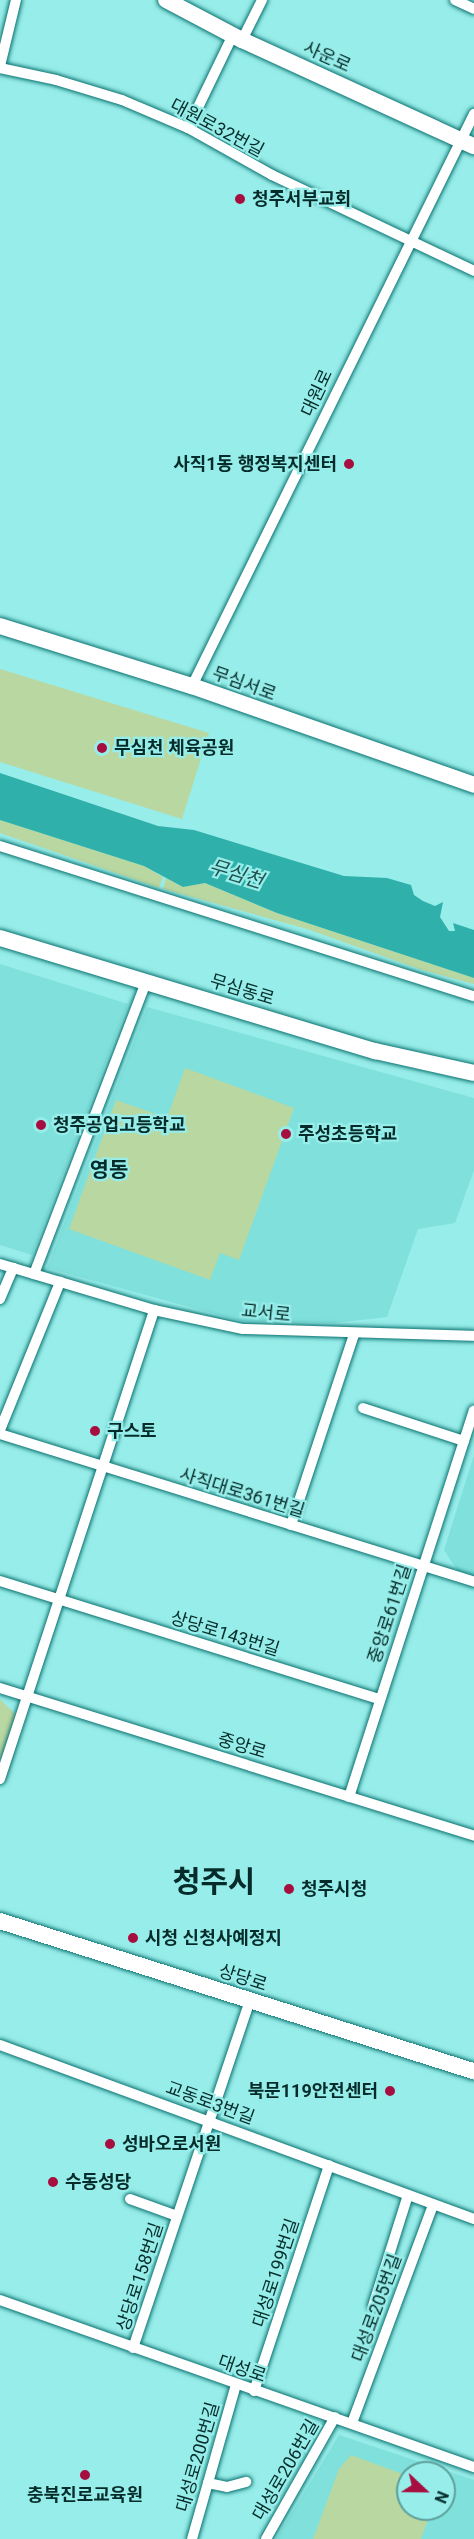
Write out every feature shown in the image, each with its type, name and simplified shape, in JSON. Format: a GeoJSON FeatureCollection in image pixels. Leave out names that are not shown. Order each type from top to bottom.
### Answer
{"type":"FeatureCollection","features":[{"type":"Feature","properties":{"kind":"main road","name":"사운로"},"geometry":{"type":"LineString","coordinates":[[166,0],[238,38],[468,142]]}},
{"type":"Feature","properties":{"kind":"main road","name":"무심서로"},"geometry":{"type":"LineString","coordinates":[[0,626],[192,686],[474,785]]}},
{"type":"Feature","properties":{"kind":"main road","name":"무심동로"},"geometry":{"type":"LineString","coordinates":[[0,938],[375,1051],[474,1073]]}},
{"type":"Feature","properties":{"kind":"main road","name":"상당로"},"geometry":{"type":"LineString","coordinates":[[0,1921],[474,2071]]}},
{"type":"Feature","properties":{"kind":"street"},"geometry":{"type":"LineString","coordinates":[[0,67],[16,0]]}},
{"type":"Feature","properties":{"kind":"street"},"geometry":{"type":"LineString","coordinates":[[188,128],[262,0]]}},
{"type":"Feature","properties":{"kind":"street"},"geometry":{"type":"LineString","coordinates":[[454,0],[474,9]]}},
{"type":"Feature","properties":{"kind":"street","name":"대원로32번길"},"geometry":{"type":"LineString","coordinates":[[0,67],[56,80],[122,100],[188,128],[272,176],[474,271]]}},
{"type":"Feature","properties":{"kind":"street","name":"대원로"},"geometry":{"type":"LineString","coordinates":[[192,686],[279,516],[410,239],[468,142],[474,114]]}},
{"type":"Feature","properties":{"kind":"street"},"geometry":{"type":"LineString","coordinates":[[0,846],[474,996]]}},
{"type":"Feature","properties":{"kind":"street"},"geometry":{"type":"LineString","coordinates":[[34,1274],[146,982]]}},
{"type":"Feature","properties":{"kind":"street","name":"교서로"},"geometry":{"type":"LineString","coordinates":[[0,1264],[154,1310],[243,1329],[354,1335],[474,1336]]}},
{"type":"Feature","properties":{"kind":"street"},"geometry":{"type":"LineString","coordinates":[[0,1299],[13,1268]]}},
{"type":"Feature","properties":{"kind":"street","name":"사직대로361번길"},"geometry":{"type":"LineString","coordinates":[[60,1282],[0,1432],[104,1467],[474,1582]]}},
{"type":"Feature","properties":{"kind":"street"},"geometry":{"type":"LineString","coordinates":[[0,1779],[61,1601],[154,1310]]}},
{"type":"Feature","properties":{"kind":"street"},"geometry":{"type":"LineString","coordinates":[[291,1525],[354,1335]]}},
{"type":"Feature","properties":{"kind":"street"},"geometry":{"type":"LineString","coordinates":[[363,1408],[464,1441]]}},
{"type":"Feature","properties":{"kind":"street","name":"중앙로61번길"},"geometry":{"type":"LineString","coordinates":[[349,1797],[474,1411]]}},
{"type":"Feature","properties":{"kind":"street","name":"상당로143번길"},"geometry":{"type":"LineString","coordinates":[[0,1581],[380,1699]]}},
{"type":"Feature","properties":{"kind":"street","name":"중앙로"},"geometry":{"type":"LineString","coordinates":[[0,1688],[474,1836]]}},
{"type":"Feature","properties":{"kind":"street","name":"상당로158번길"},"geometry":{"type":"LineString","coordinates":[[133,2348],[250,2000]]}},
{"type":"Feature","properties":{"kind":"street","name":"교동로3번길"},"geometry":{"type":"LineString","coordinates":[[0,2045],[474,2219]]}},
{"type":"Feature","properties":{"kind":"street","name":"대성로199번길"},"geometry":{"type":"LineString","coordinates":[[254,2391],[329,2165]]}},
{"type":"Feature","properties":{"kind":"street"},"geometry":{"type":"LineString","coordinates":[[373,2306],[408,2195]]}},
{"type":"Feature","properties":{"kind":"street","name":"상당로158번길"},"geometry":{"type":"LineString","coordinates":[[130,2199],[177,2216]]}},
{"type":"Feature","properties":{"kind":"street","name":"대성로205번길"},"geometry":{"type":"LineString","coordinates":[[352,2423],[433,2205]]}},
{"type":"Feature","properties":{"kind":"street","name":"대성로"},"geometry":{"type":"LineString","coordinates":[[0,2300],[254,2391],[473,2464]]}},
{"type":"Feature","properties":{"kind":"street","name":"대성로200번길"},"geometry":{"type":"LineString","coordinates":[[192,2539],[237,2385]]}},
{"type":"Feature","properties":{"kind":"street","name":"대성로206번길"},"geometry":{"type":"LineString","coordinates":[[266,2539],[335,2417]]}},
{"type":"Feature","properties":{"kind":"street"},"geometry":{"type":"LineString","coordinates":[[208,2483],[227,2487],[246,2482]]}},
{"type":"Feature","properties":{"kind":"shaded area","name":"청주공업고등학교"},"geometry":{"type":"Polygon","coordinates":[[[0,964],[128,1004],[32,1255],[0,1245],[0,964]]]}},
{"type":"Feature","properties":{"kind":"shaded area","name":"주성초등학교"},"geometry":{"type":"Polygon","coordinates":[[[147,1007],[474,1098],[474,1170],[455,1223],[418,1229],[387,1317],[333,1323],[241,1321],[47,1268],[147,1007]]]}},
{"type":"Feature","properties":{"kind":"shaded area"},"geometry":{"type":"Polygon","coordinates":[[[474,1455],[474,1576],[457,1570],[444,1550],[474,1455]]]}},
{"type":"Feature","properties":{"kind":"shaded area"},"geometry":{"type":"Polygon","coordinates":[[[339,2435],[417,2461],[396,2461],[396,2521],[456,2521],[456,2474],[474,2480],[474,2539],[276,2539],[339,2435]]]}},
{"type":"Feature","properties":{"kind":"green space","name":"무심천 체육공원"},"geometry":{"type":"Polygon","coordinates":[[[0,669],[209,733],[182,819],[0,762],[0,669]]]}},
{"type":"Feature","properties":{"kind":"green space"},"geometry":{"type":"Polygon","coordinates":[[[0,820],[144,866],[163,877],[159,888],[0,833],[0,820]]]}},
{"type":"Feature","properties":{"kind":"green space"},"geometry":{"type":"Polygon","coordinates":[[[166,878],[183,887],[205,883],[277,913],[474,978],[474,984],[422,970],[307,929],[163,889],[166,878]]]}},
{"type":"Feature","properties":{"kind":"green space"},"geometry":{"type":"Polygon","coordinates":[[[185,1068],[294,1108],[239,1260],[220,1253],[210,1280],[69,1229],[116,1100],[167,1118],[185,1068]]]}},
{"type":"Feature","properties":{"kind":"green space"},"geometry":{"type":"Polygon","coordinates":[[[0,1699],[16,1715],[0,1761],[0,1699]]]}},
{"type":"Feature","properties":{"kind":"green space"},"geometry":{"type":"Polygon","coordinates":[[[351,2455],[396,2472],[396,2521],[428,2521],[421,2539],[313,2539],[339,2469],[351,2455]]]}},
{"type":"Feature","properties":{"kind":"water","name":"무심천"},"geometry":{"type":"Polygon","coordinates":[[[0,773],[158,826],[194,830],[344,876],[387,878],[411,885],[414,895],[423,901],[435,906],[443,902],[440,917],[449,931],[455,931],[453,923],[474,930],[474,978],[277,913],[205,883],[183,887],[144,866],[0,820],[0,773]]]}},
{"type":"Feature","properties":{"kind":"place","name":"청주서부교회"},"geometry":{"type":"Point","coordinates":[240,199]}},
{"type":"Feature","properties":{"kind":"place","name":"사직1동 행정복지센터"},"geometry":{"type":"Point","coordinates":[349,464]}},
{"type":"Feature","properties":{"kind":"place","name":"무심천 체육공원"},"geometry":{"type":"Point","coordinates":[102,748]}},
{"type":"Feature","properties":{"kind":"place","name":"청주공업고등학교"},"geometry":{"type":"Point","coordinates":[41,1125]}},
{"type":"Feature","properties":{"kind":"place","name":"주성초등학교"},"geometry":{"type":"Point","coordinates":[286,1134]}},
{"type":"Feature","properties":{"kind":"place","name":"구스토"},"geometry":{"type":"Point","coordinates":[95,1431]}},
{"type":"Feature","properties":{"kind":"place","name":"청주시청"},"geometry":{"type":"Point","coordinates":[289,1889]}},
{"type":"Feature","properties":{"kind":"place","name":"시청 신청사예정지"},"geometry":{"type":"Point","coordinates":[133,1938]}},
{"type":"Feature","properties":{"kind":"place","name":"북문119안전센터"},"geometry":{"type":"Point","coordinates":[390,2091]}},
{"type":"Feature","properties":{"kind":"place","name":"성바오로서원"},"geometry":{"type":"Point","coordinates":[110,2144]}},
{"type":"Feature","properties":{"kind":"place","name":"수동성당"},"geometry":{"type":"Point","coordinates":[53,2182]}},
{"type":"Feature","properties":{"kind":"place","name":"충북진로교육원"},"geometry":{"type":"Point","coordinates":[85,2475]}},
{"type":"Feature","properties":{"kind":"district","name":"영동"},"geometry":{"type":"Point","coordinates":[109,1170]}},
{"type":"Feature","properties":{"kind":"district","name":"청주시"},"geometry":{"type":"Point","coordinates":[214,1882]}}]}
